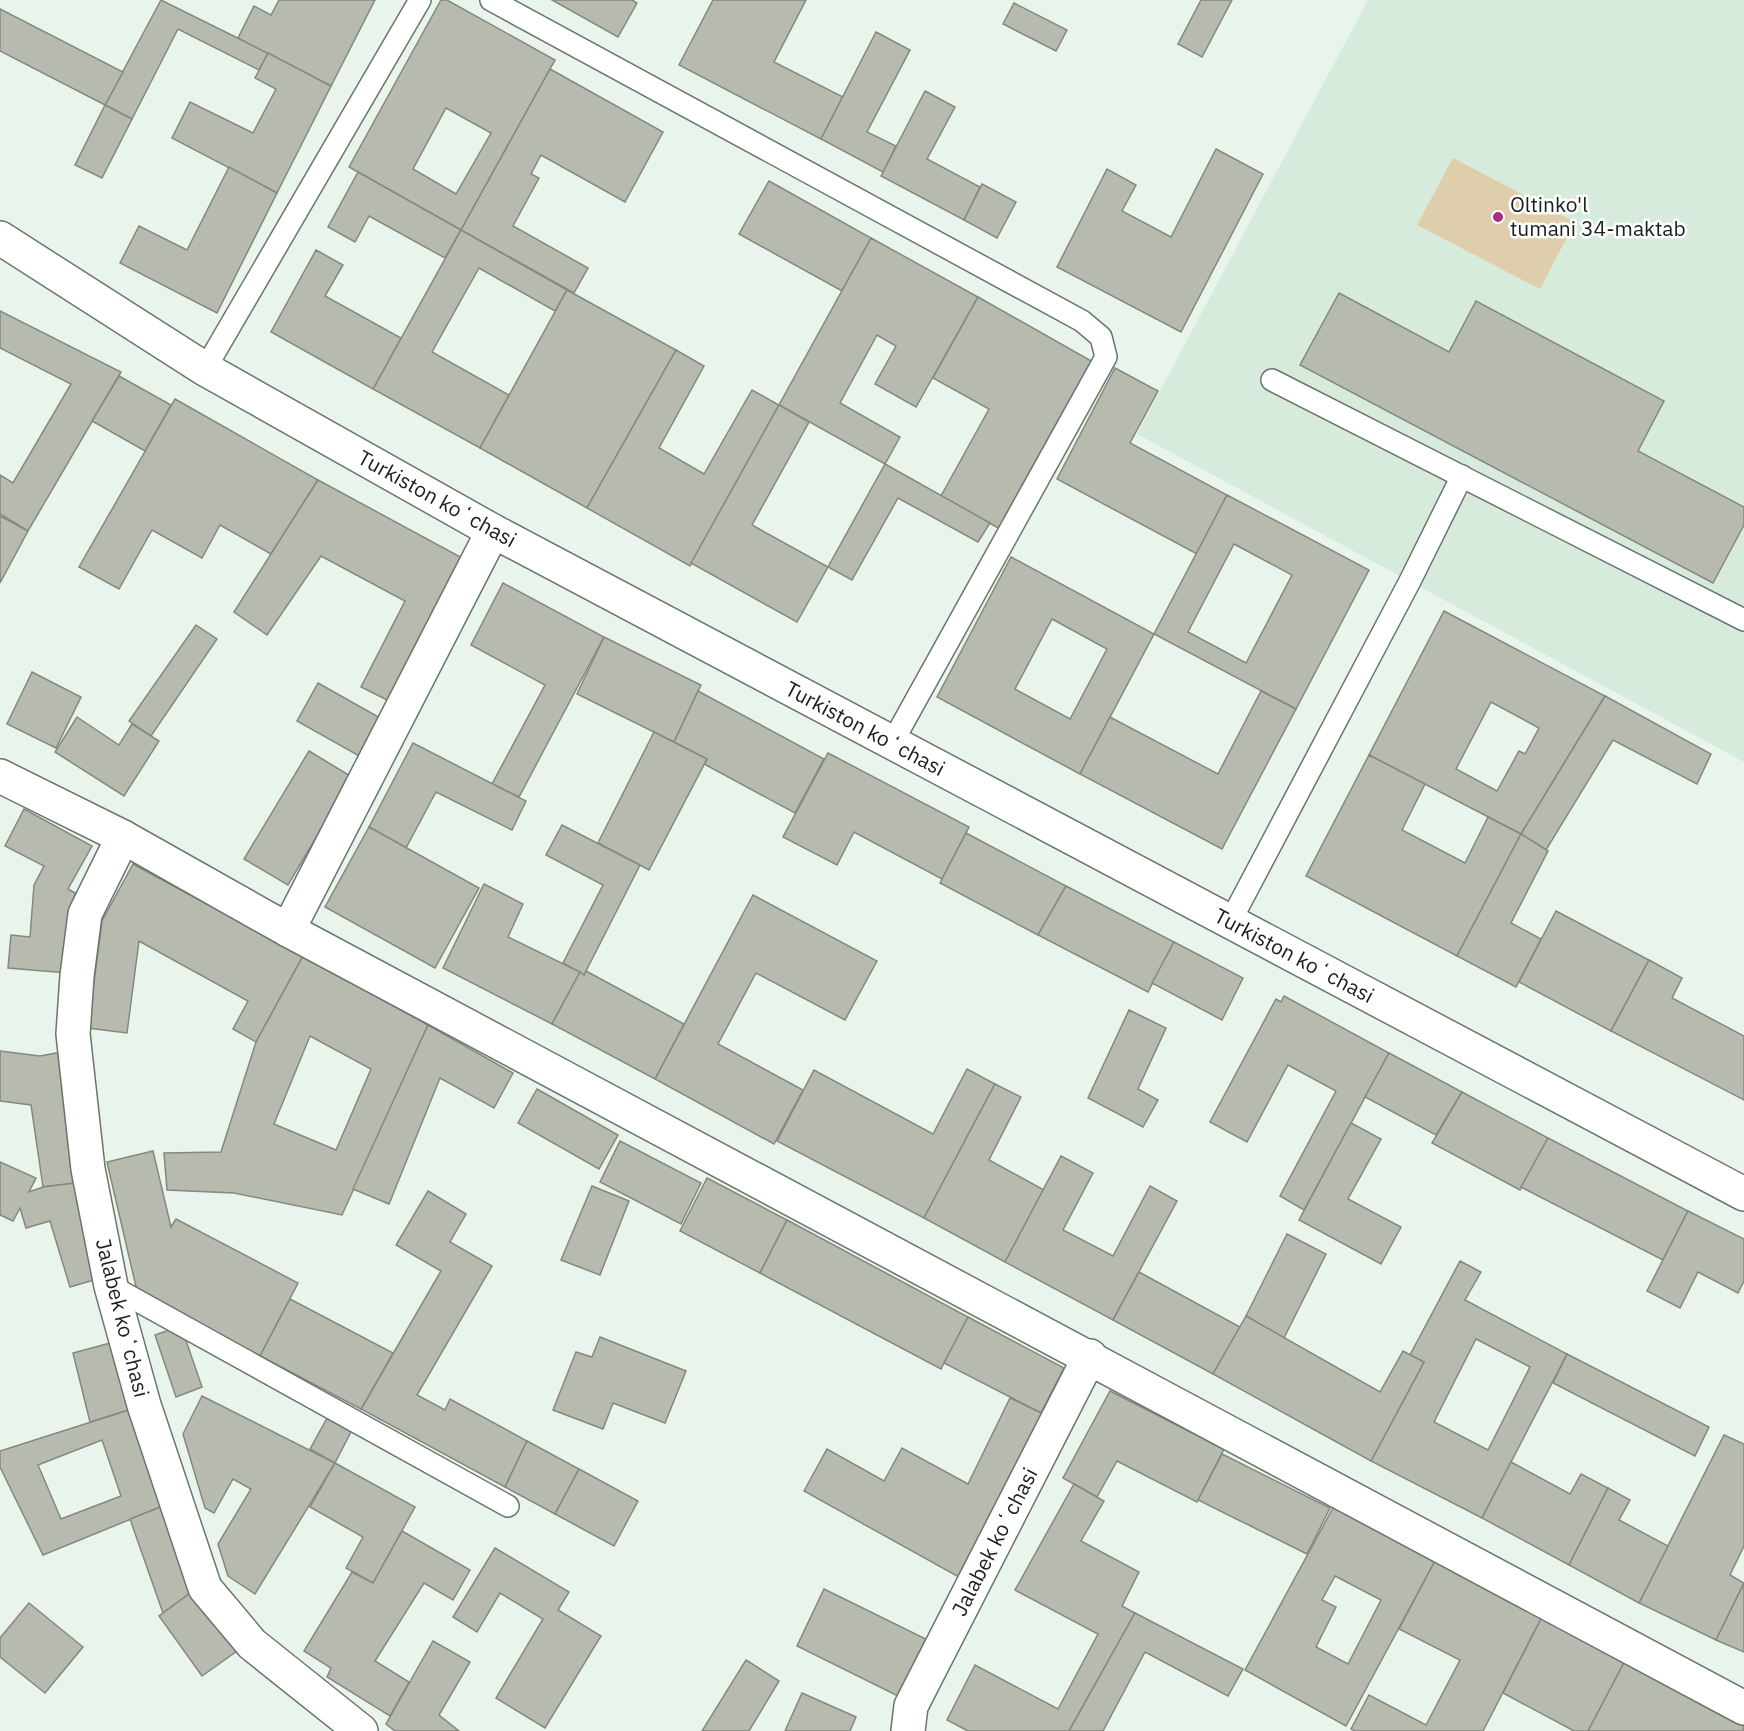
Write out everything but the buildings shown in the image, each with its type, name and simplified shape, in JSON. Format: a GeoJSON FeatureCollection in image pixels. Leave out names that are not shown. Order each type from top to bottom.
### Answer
{"type":"FeatureCollection","features":[{"type":"Feature","properties":{"kind":"street","name":"Turkiston koʻchasi"},"geometry":{"type":"LineString","coordinates":[[0,238],[205,369],[493,531],[1744,1194]]}},
{"type":"Feature","properties":{"kind":"street"},"geometry":{"type":"LineString","coordinates":[[288,930],[493,531]]}},
{"type":"Feature","properties":{"kind":"street"},"geometry":{"type":"LineString","coordinates":[[0,776],[123,837],[288,930],[1090,1356],[1744,1708]]}},
{"type":"Feature","properties":{"kind":"street","name":"Jalabek koʻchasi"},"geometry":{"type":"LineString","coordinates":[[123,837],[85,914],[73,1034],[88,1169],[111,1286],[144,1405],[205,1588],[252,1644],[361,1731]]}},
{"type":"Feature","properties":{"kind":"street","name":"Jalabek koʻchasi"},"geometry":{"type":"LineString","coordinates":[[908,1731],[911,1706],[1090,1356]]}},
{"type":"Feature","properties":{"kind":"lane"},"geometry":{"type":"LineString","coordinates":[[205,369],[420,0]]}},
{"type":"Feature","properties":{"kind":"lane"},"geometry":{"type":"LineString","coordinates":[[491,0],[1082,321],[1101,337],[1106,357],[892,743]]}},
{"type":"Feature","properties":{"kind":"lane"},"geometry":{"type":"LineString","coordinates":[[1272,380],[1744,620]]}},
{"type":"Feature","properties":{"kind":"lane"},"geometry":{"type":"LineString","coordinates":[[1230,922],[1410,581],[1462,476]]}},
{"type":"Feature","properties":{"kind":"lane"},"geometry":{"type":"LineString","coordinates":[[111,1286],[508,1506]]}},
{"type":"Feature","properties":{"kind":"shaded area","name":"Oltinko'l tumani 34-maktab"},"geometry":{"type":"Polygon","coordinates":[[[1368,0],[1744,0],[1744,762],[1137,434],[1368,0]]]}},
{"type":"Feature","properties":{"kind":"shaded area"},"geometry":{"type":"Polygon","coordinates":[[[1453,158],[1575,222],[1540,289],[1417,225],[1453,158]]]}},
{"type":"Feature","properties":{"kind":"place","name":"Oltinko'l tumani 34-maktab"},"geometry":{"type":"Point","coordinates":[1498,217]}}]}
